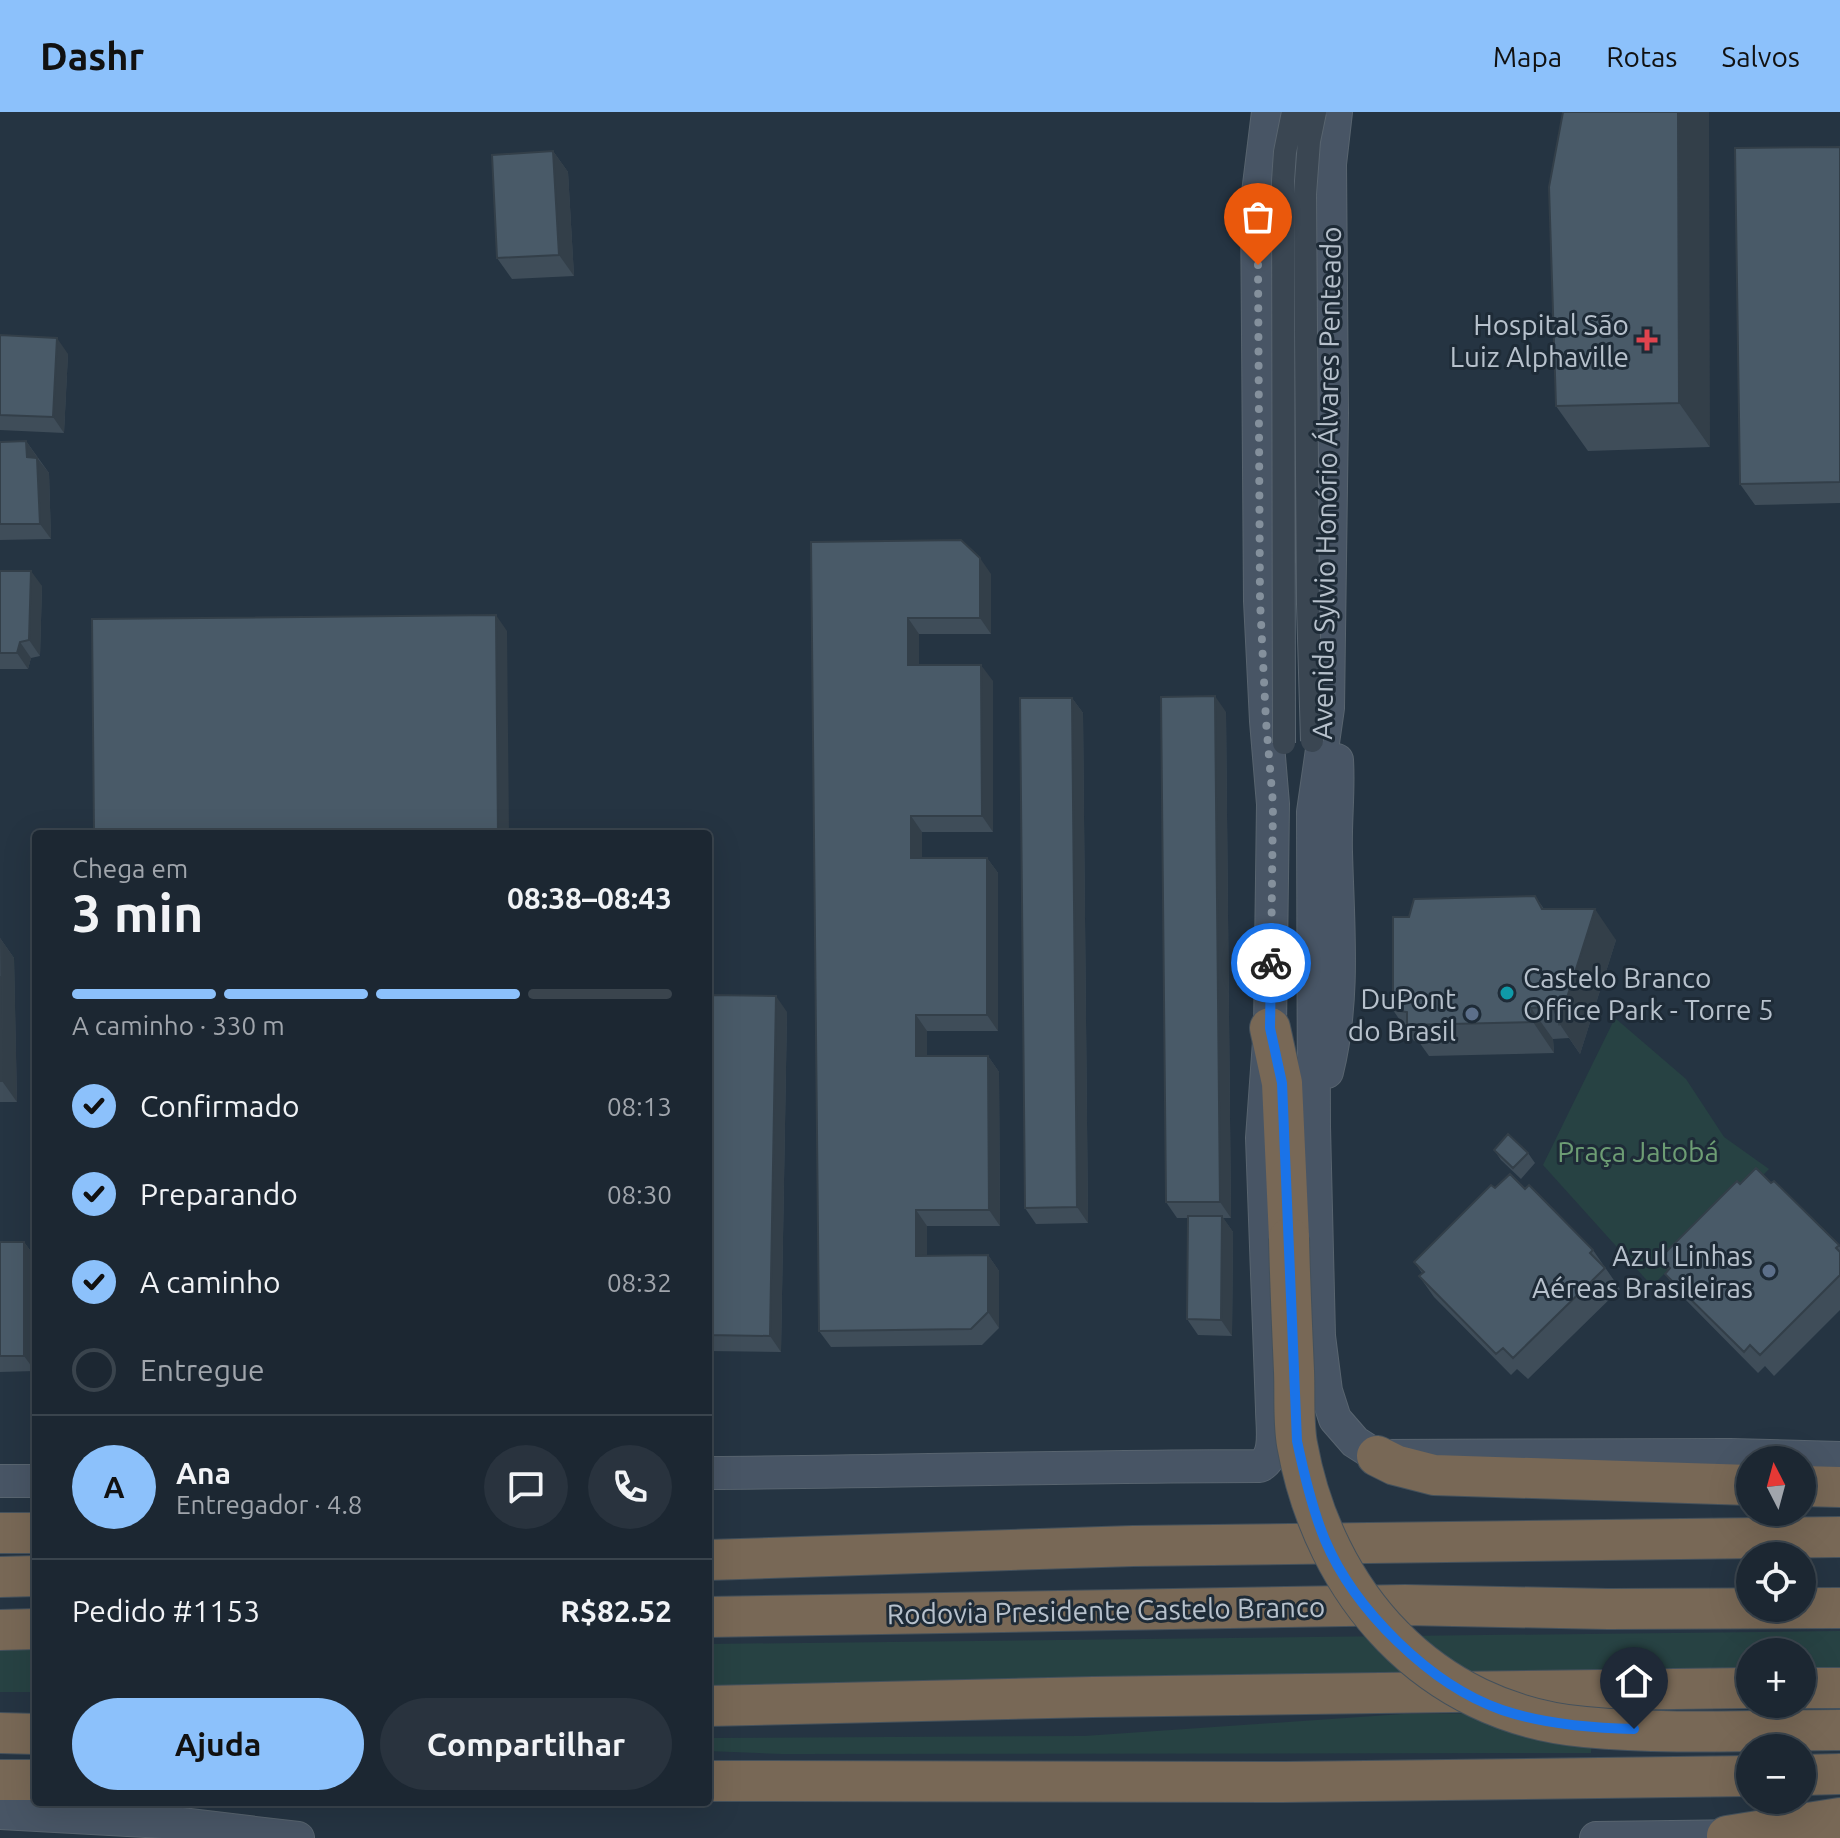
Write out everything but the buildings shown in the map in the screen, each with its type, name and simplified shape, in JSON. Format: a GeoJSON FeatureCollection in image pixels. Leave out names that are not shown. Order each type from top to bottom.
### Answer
{"type":"FeatureCollection","features":[{"type":"Feature","properties":{"kind":"highway"},"geometry":{"type":"LineString","coordinates":[[1270,1028],[1282,1083],[1297,1441],[1306,1484],[1326,1542],[1356,1593],[1396,1641],[1441,1680],[1500,1709],[1544,1720],[1599,1728],[1840,1730]]}},
{"type":"Feature","properties":{"kind":"highway"},"geometry":{"type":"LineString","coordinates":[[1377,1456],[1395,1465],[1434,1475],[1736,1485]]}},
{"type":"Feature","properties":{"kind":"highway"},"geometry":{"type":"LineString","coordinates":[[1816,1486],[1840,1487]]}},
{"type":"Feature","properties":{"kind":"highway"},"geometry":{"type":"LineString","coordinates":[[0,1533],[32,1533]]}},
{"type":"Feature","properties":{"kind":"highway"},"geometry":{"type":"LineString","coordinates":[[712,1560],[1133,1546],[1840,1537]]}},
{"type":"Feature","properties":{"kind":"highway"},"geometry":{"type":"LineString","coordinates":[[712,1547],[750,1558]]}},
{"type":"Feature","properties":{"kind":"highway"},"geometry":{"type":"LineString","coordinates":[[0,1577],[32,1576]]}},
{"type":"Feature","properties":{"kind":"highway"},"geometry":{"type":"LineString","coordinates":[[1816,1583],[1840,1582]]}},
{"type":"Feature","properties":{"kind":"highway"},"geometry":{"type":"LineString","coordinates":[[1608,1609],[1657,1594],[1736,1587]]}},
{"type":"Feature","properties":{"kind":"highway","name":"Rodovia Presidente Castelo Branco"},"geometry":{"type":"LineString","coordinates":[[712,1617],[1405,1605],[1608,1609],[1840,1608]]}},
{"type":"Feature","properties":{"kind":"highway"},"geometry":{"type":"LineString","coordinates":[[0,1630],[32,1629]]}},
{"type":"Feature","properties":{"kind":"highway"},"geometry":{"type":"LineString","coordinates":[[712,1706],[1736,1688]]}},
{"type":"Feature","properties":{"kind":"highway"},"geometry":{"type":"LineString","coordinates":[[1816,1688],[1840,1688]]}},
{"type":"Feature","properties":{"kind":"highway"},"geometry":{"type":"LineString","coordinates":[[0,1714],[32,1713]]}},
{"type":"Feature","properties":{"kind":"highway"},"geometry":{"type":"LineString","coordinates":[[0,1733],[32,1734]]}},
{"type":"Feature","properties":{"kind":"highway"},"geometry":{"type":"LineString","coordinates":[[712,1760],[1106,1765],[1284,1782]]}},
{"type":"Feature","properties":{"kind":"highway"},"geometry":{"type":"LineString","coordinates":[[1816,1775],[1840,1774]]}},
{"type":"Feature","properties":{"kind":"highway"},"geometry":{"type":"LineString","coordinates":[[712,1781],[1284,1782],[1736,1776]]}},
{"type":"Feature","properties":{"kind":"highway"},"geometry":{"type":"LineString","coordinates":[[0,1780],[32,1780]]}},
{"type":"Feature","properties":{"kind":"highway"},"geometry":{"type":"LineString","coordinates":[[1727,1836],[1840,1818]]}},
{"type":"Feature","properties":{"kind":"street","name":"Avenida Sylvio Honório Álvares Penteado"},"geometry":{"type":"LineString","coordinates":[[712,1473],[1260,1466],[1268,1461],[1271,1454],[1262,1138],[1270,1028],[1273,804],[1260,601],[1257,201],[1268,112]]}},
{"type":"Feature","properties":{"kind":"street"},"geometry":{"type":"LineString","coordinates":[[1284,743],[1283,181],[1293,112]]}},
{"type":"Feature","properties":{"kind":"street"},"geometry":{"type":"LineString","coordinates":[[1312,741],[1305,194],[1309,141],[1315,112]]}},
{"type":"Feature","properties":{"kind":"street","name":"Avenida Sylvio Honório Álvares Penteado"},"geometry":{"type":"LineString","coordinates":[[1336,112],[1330,164],[1332,428],[1328,708],[1313,812],[1314,1126],[1319,1336],[1326,1391],[1335,1419],[1346,1433],[1377,1456]]}},
{"type":"Feature","properties":{"kind":"street"},"geometry":{"type":"LineString","coordinates":[[1261,159],[1330,164]]}},
{"type":"Feature","properties":{"kind":"street"},"geometry":{"type":"LineString","coordinates":[[1377,1456],[1730,1455],[1840,1458]]}},
{"type":"Feature","properties":{"kind":"street"},"geometry":{"type":"LineString","coordinates":[[0,1481],[32,1481]]}},
{"type":"Feature","properties":{"kind":"street"},"geometry":{"type":"LineString","coordinates":[[0,1813],[164,1822],[298,1838]]}},
{"type":"Feature","properties":{"kind":"street"},"geometry":{"type":"LineString","coordinates":[[1596,1838],[1840,1836]]}},
{"type":"Feature","properties":{"kind":"green space","name":"Praça Jatobá"},"geometry":{"type":"Polygon","coordinates":[[[1615,1018],[1686,1079],[1724,1137],[1769,1169],[1652,1286],[1543,1165],[1615,1018]]]}},
{"type":"Feature","properties":{"kind":"green space"},"geometry":{"type":"Polygon","coordinates":[[[1840,1631],[1840,1675],[1816,1676],[1816,1638],[1736,1638],[1736,1677],[712,1689],[712,1644],[1840,1631]]]}},
{"type":"Feature","properties":{"kind":"green space"},"geometry":{"type":"Polygon","coordinates":[[[32,1648],[32,1692],[0,1692],[0,1649],[32,1648]]]}},
{"type":"Feature","properties":{"kind":"green space"},"geometry":{"type":"Polygon","coordinates":[[[1593,1712],[1591,1753],[782,1754],[712,1751],[712,1738],[1084,1736],[1403,1714],[1593,1712]]]}},
{"type":"Feature","properties":{"kind":"way so far"},"geometry":{"type":"LineString","coordinates":[[1258,265],[1260,601],[1273,804],[1271,963]]}},
{"type":"Feature","properties":{"kind":"place","name":"Hospital São Luiz Alphaville"},"geometry":{"type":"Point","coordinates":[1647,340]}},
{"type":"Feature","properties":{"kind":"place","name":"Castelo Branco Office Park - Torre 5"},"geometry":{"type":"Point","coordinates":[1507,993]}},
{"type":"Feature","properties":{"kind":"place","name":"DuPont do Brasil"},"geometry":{"type":"Point","coordinates":[1472,1014]}},
{"type":"Feature","properties":{"kind":"place","name":"Azul Linhas Aéreas Brasileiras"},"geometry":{"type":"Point","coordinates":[1769,1271]}},
{"type":"Feature","properties":{"kind":"route"},"geometry":{"type":"LineString","coordinates":[[1271,963],[1270,1028],[1282,1083],[1297,1441],[1306,1484],[1326,1542],[1356,1593],[1396,1641],[1441,1680],[1500,1709],[1584,1727],[1634,1729]]}}]}
